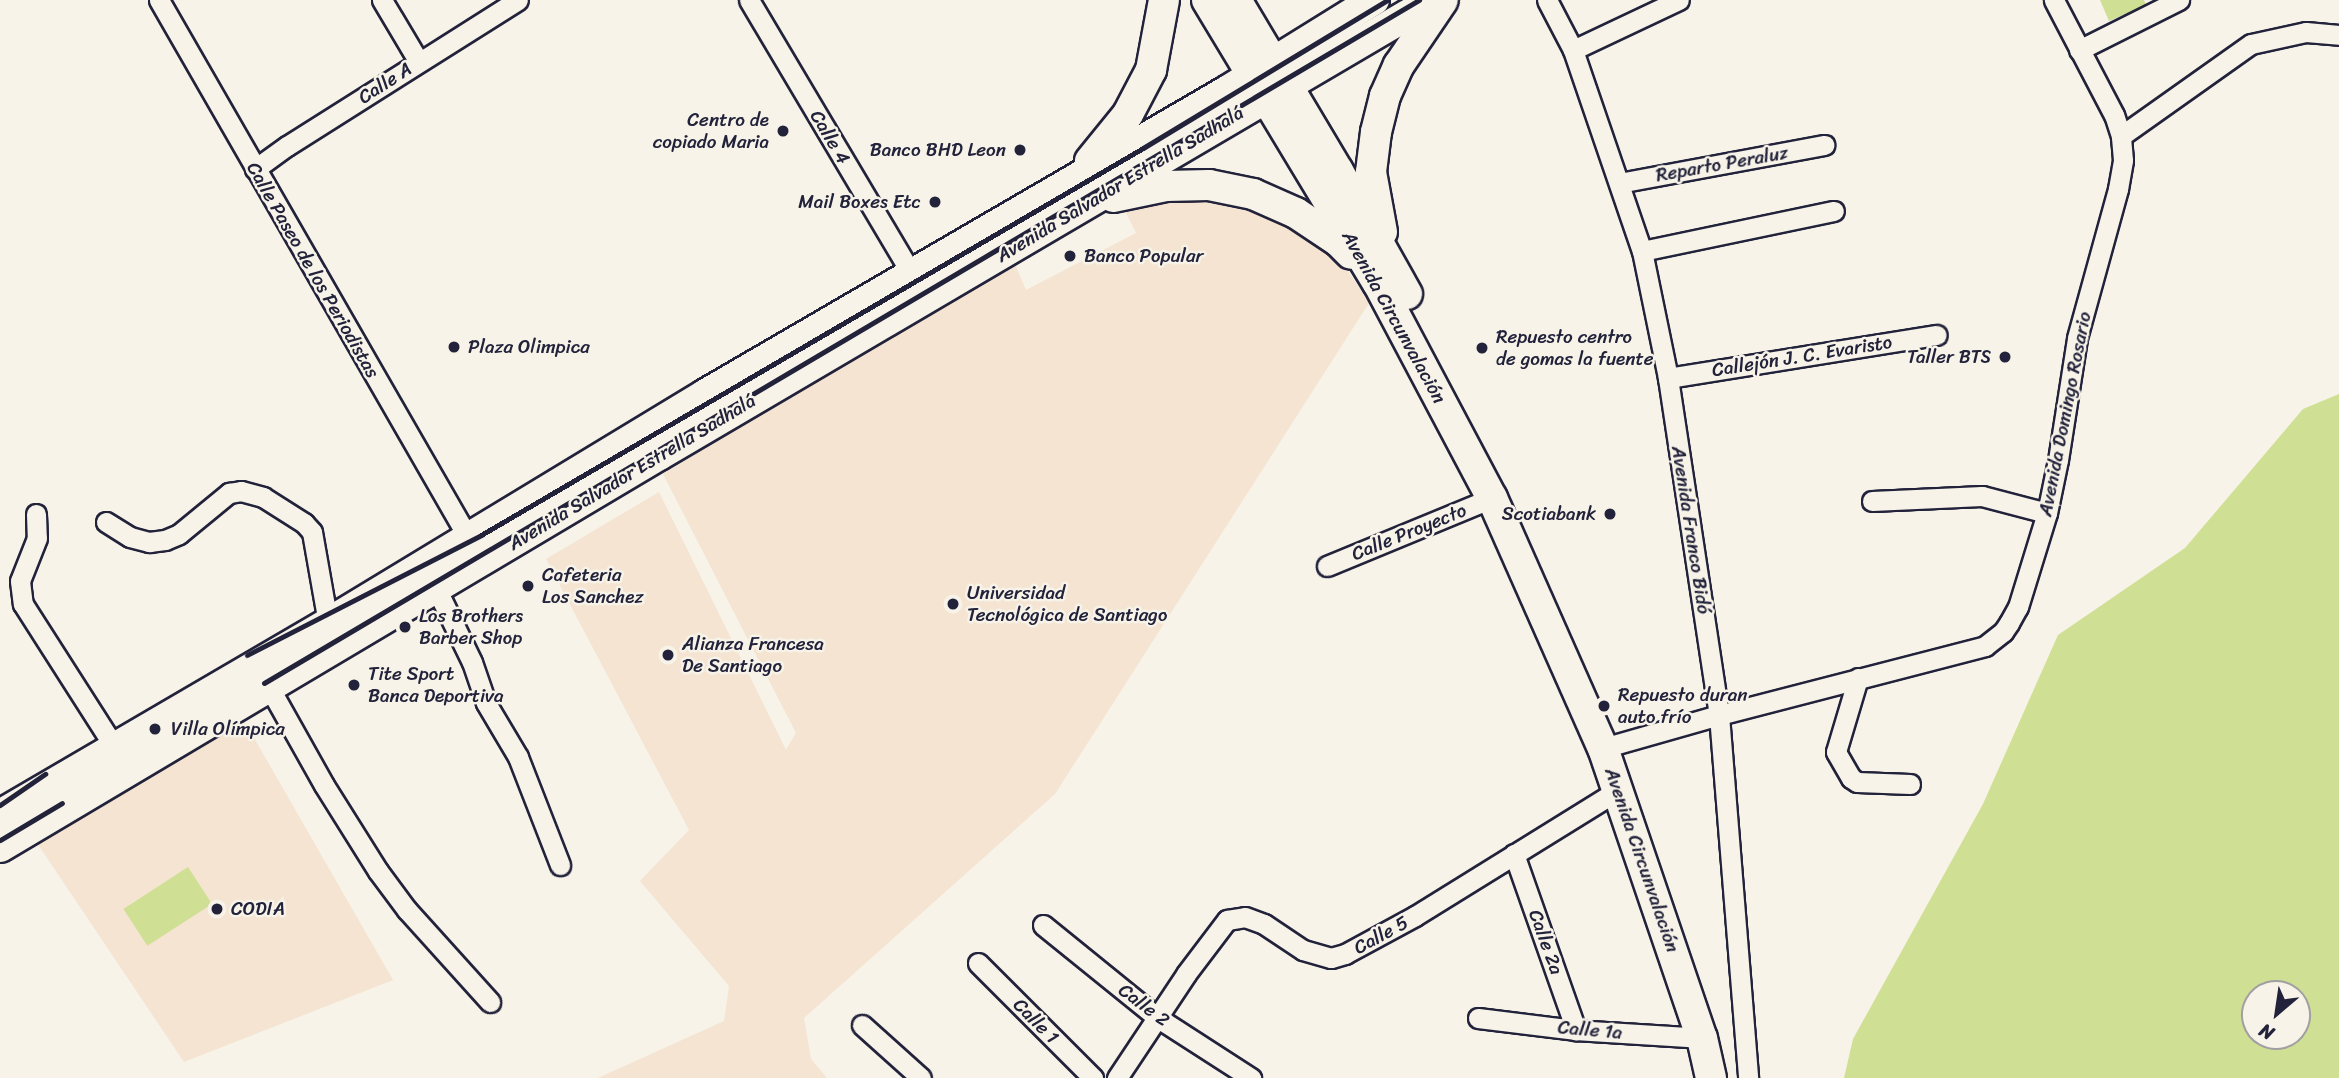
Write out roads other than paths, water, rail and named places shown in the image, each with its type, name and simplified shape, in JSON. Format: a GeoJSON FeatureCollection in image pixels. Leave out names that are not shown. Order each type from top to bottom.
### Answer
{"type":"FeatureCollection","features":[{"type":"Feature","properties":{"kind":"main road"},"geometry":{"type":"LineString","coordinates":[[1078,193],[1128,114],[1151,70],[1164,0]]}},
{"type":"Feature","properties":{"kind":"main road","name":"Avenida Circunvalación"},"geometry":{"type":"LineString","coordinates":[[1207,0],[1269,79],[1504,479],[1530,542],[1560,646]]}},
{"type":"Feature","properties":{"kind":"main road","name":"Avenida Circunvalación"},"geometry":{"type":"LineString","coordinates":[[1236,0],[1269,79]]}},
{"type":"Feature","properties":{"kind":"main road"},"geometry":{"type":"LineString","coordinates":[[1269,79],[1374,0]]}},
{"type":"Feature","properties":{"kind":"main road"},"geometry":{"type":"LineString","coordinates":[[1269,79],[1433,0]]}},
{"type":"Feature","properties":{"kind":"main road"},"geometry":{"type":"LineString","coordinates":[[1386,278],[1371,172],[1376,131],[1385,96],[1399,65],[1443,0]]}},
{"type":"Feature","properties":{"kind":"main road","name":"Avenida Salvador Estrella Sadhalá"},"geometry":{"type":"LineString","coordinates":[[0,848],[436,588],[1078,193],[1269,79]]}},
{"type":"Feature","properties":{"kind":"main road"},"geometry":{"type":"LineString","coordinates":[[1078,193],[1209,185],[1253,194],[1296,213],[1386,278]]}},
{"type":"Feature","properties":{"kind":"main road","name":"Avenida Salvador Estrella Sadhalá"},"geometry":{"type":"LineString","coordinates":[[0,815],[328,623],[706,394],[912,274],[1078,193]]}},
{"type":"Feature","properties":{"kind":"main road","name":"Avenida Circunvalación"},"geometry":{"type":"LineString","coordinates":[[1386,278],[1492,498],[1604,748],[1702,1038],[1711,1078]]}},
{"type":"Feature","properties":{"kind":"street","name":"Calle Paseo de los Periodistas"},"geometry":{"type":"LineString","coordinates":[[159,0],[468,539]]}},
{"type":"Feature","properties":{"kind":"street"},"geometry":{"type":"LineString","coordinates":[[382,0],[419,62]]}},
{"type":"Feature","properties":{"kind":"street","name":"Calle A"},"geometry":{"type":"LineString","coordinates":[[255,169],[518,0]]}},
{"type":"Feature","properties":{"kind":"street","name":"Calle 4"},"geometry":{"type":"LineString","coordinates":[[749,0],[912,274]]}},
{"type":"Feature","properties":{"kind":"street","name":"Avenida Franco Bidó"},"geometry":{"type":"LineString","coordinates":[[1547,0],[1573,50],[1642,251],[1668,378],[1719,715],[1748,1078]]}},
{"type":"Feature","properties":{"kind":"street"},"geometry":{"type":"LineString","coordinates":[[1573,50],[1679,0]]}},
{"type":"Feature","properties":{"kind":"street","name":"Avenida Domingo Rosario"},"geometry":{"type":"LineString","coordinates":[[1604,748],[1719,715],[1985,646],[1995,640],[2018,607],[2047,513],[2059,460],[2077,338],[2118,189],[2123,160],[2121,136],[2114,115],[2054,0]]}},
{"type":"Feature","properties":{"kind":"street"},"geometry":{"type":"LineString","coordinates":[[2079,50],[2179,0]]}},
{"type":"Feature","properties":{"kind":"street"},"geometry":{"type":"LineString","coordinates":[[2121,136],[2251,44],[2306,32],[2339,35]]}},
{"type":"Feature","properties":{"kind":"street","name":"Reparto Peraluz"},"geometry":{"type":"LineString","coordinates":[[1619,183],[1825,145]]}},
{"type":"Feature","properties":{"kind":"street"},"geometry":{"type":"LineString","coordinates":[[1642,251],[1834,211]]}},
{"type":"Feature","properties":{"kind":"street","name":"Callejón J. C. Evaristo"},"geometry":{"type":"LineString","coordinates":[[1668,378],[1937,335]]}},
{"type":"Feature","properties":{"kind":"street"},"geometry":{"type":"LineString","coordinates":[[106,522],[130,537],[149,542],[165,540],[179,534],[229,493],[241,491],[263,497],[304,523],[312,532],[328,623]]}},
{"type":"Feature","properties":{"kind":"street"},"geometry":{"type":"LineString","coordinates":[[1872,501],[1982,496],[2047,513]]}},
{"type":"Feature","properties":{"kind":"street","name":"Calle Proyecto"},"geometry":{"type":"LineString","coordinates":[[1327,566],[1492,498]]}},
{"type":"Feature","properties":{"kind":"street"},"geometry":{"type":"LineString","coordinates":[[36,514],[37,538],[20,581],[23,604],[115,748]]}},
{"type":"Feature","properties":{"kind":"street"},"geometry":{"type":"LineString","coordinates":[[436,588],[472,662],[485,703],[518,757],[560,865]]}},
{"type":"Feature","properties":{"kind":"street"},"geometry":{"type":"LineString","coordinates":[[1858,678],[1836,752],[1851,778],[1857,782],[1910,784]]}},
{"type":"Feature","properties":{"kind":"street"},"geometry":{"type":"LineString","coordinates":[[269,687],[324,785],[378,871],[407,910],[490,1002]]}},
{"type":"Feature","properties":{"kind":"street","name":"Calle 5"},"geometry":{"type":"LineString","coordinates":[[1117,1078],[1186,974],[1227,920],[1245,917],[1264,924],[1303,950],[1331,958],[1345,954],[1415,916],[1618,790]]}},
{"type":"Feature","properties":{"kind":"street","name":"Calle 2a"},"geometry":{"type":"LineString","coordinates":[[1514,854],[1576,1030]]}},
{"type":"Feature","properties":{"kind":"street","name":"Calle 2"},"geometry":{"type":"LineString","coordinates":[[1043,925],[1158,1018],[1251,1078]]}},
{"type":"Feature","properties":{"kind":"street","name":"Calle 1"},"geometry":{"type":"LineString","coordinates":[[978,963],[1093,1078]]}},
{"type":"Feature","properties":{"kind":"street","name":"Calle 1a"},"geometry":{"type":"LineString","coordinates":[[1478,1018],[1576,1030],[1702,1038]]}},
{"type":"Feature","properties":{"kind":"street"},"geometry":{"type":"LineString","coordinates":[[862,1025],[921,1078]]}},
{"type":"Feature","properties":{"kind":"railway"},"geometry":{"type":"LineString","coordinates":[[247,655],[481,535],[1143,148],[1387,0]]}},
{"type":"Feature","properties":{"kind":"railway"},"geometry":{"type":"LineString","coordinates":[[264,683],[1419,0]]}},
{"type":"Feature","properties":{"kind":"railway"},"geometry":{"type":"LineString","coordinates":[[0,805],[45,774]]}},
{"type":"Feature","properties":{"kind":"railway"},"geometry":{"type":"LineString","coordinates":[[0,840],[62,803]]}},
{"type":"Feature","properties":{"kind":"place","name":"Centro de copiado Maria"},"geometry":{"type":"Point","coordinates":[783,131]}},
{"type":"Feature","properties":{"kind":"place","name":"Banco BHD Leon"},"geometry":{"type":"Point","coordinates":[1020,150]}},
{"type":"Feature","properties":{"kind":"place","name":"Mail Boxes Etc"},"geometry":{"type":"Point","coordinates":[935,202]}},
{"type":"Feature","properties":{"kind":"place","name":"Banco Popular"},"geometry":{"type":"Point","coordinates":[1070,256]}},
{"type":"Feature","properties":{"kind":"place","name":"Plaza Olimpica"},"geometry":{"type":"Point","coordinates":[454,347]}},
{"type":"Feature","properties":{"kind":"place","name":"Repuesto centro de gomas la fuente"},"geometry":{"type":"Point","coordinates":[1482,348]}},
{"type":"Feature","properties":{"kind":"place","name":"Taller BTS"},"geometry":{"type":"Point","coordinates":[2005,357]}},
{"type":"Feature","properties":{"kind":"place","name":"Scotiabank"},"geometry":{"type":"Point","coordinates":[1610,514]}},
{"type":"Feature","properties":{"kind":"place","name":"Cafeteria Los Sanchez"},"geometry":{"type":"Point","coordinates":[528,586]}},
{"type":"Feature","properties":{"kind":"place","name":"Universidad Tecnológica de Santiago"},"geometry":{"type":"Point","coordinates":[953,604]}},
{"type":"Feature","properties":{"kind":"place","name":"Los Brothers Barber Shop"},"geometry":{"type":"Point","coordinates":[405,627]}},
{"type":"Feature","properties":{"kind":"place","name":"Alianza Francesa De Santiago"},"geometry":{"type":"Point","coordinates":[668,655]}},
{"type":"Feature","properties":{"kind":"place","name":"Tite Sport Banca Deportiva"},"geometry":{"type":"Point","coordinates":[354,685]}},
{"type":"Feature","properties":{"kind":"place","name":"Repuesto duran auto frío"},"geometry":{"type":"Point","coordinates":[1604,706]}},
{"type":"Feature","properties":{"kind":"place","name":"Villa Olímpica"},"geometry":{"type":"Point","coordinates":[155,729]}},
{"type":"Feature","properties":{"kind":"place","name":"CODIA"},"geometry":{"type":"Point","coordinates":[217,909]}}]}
